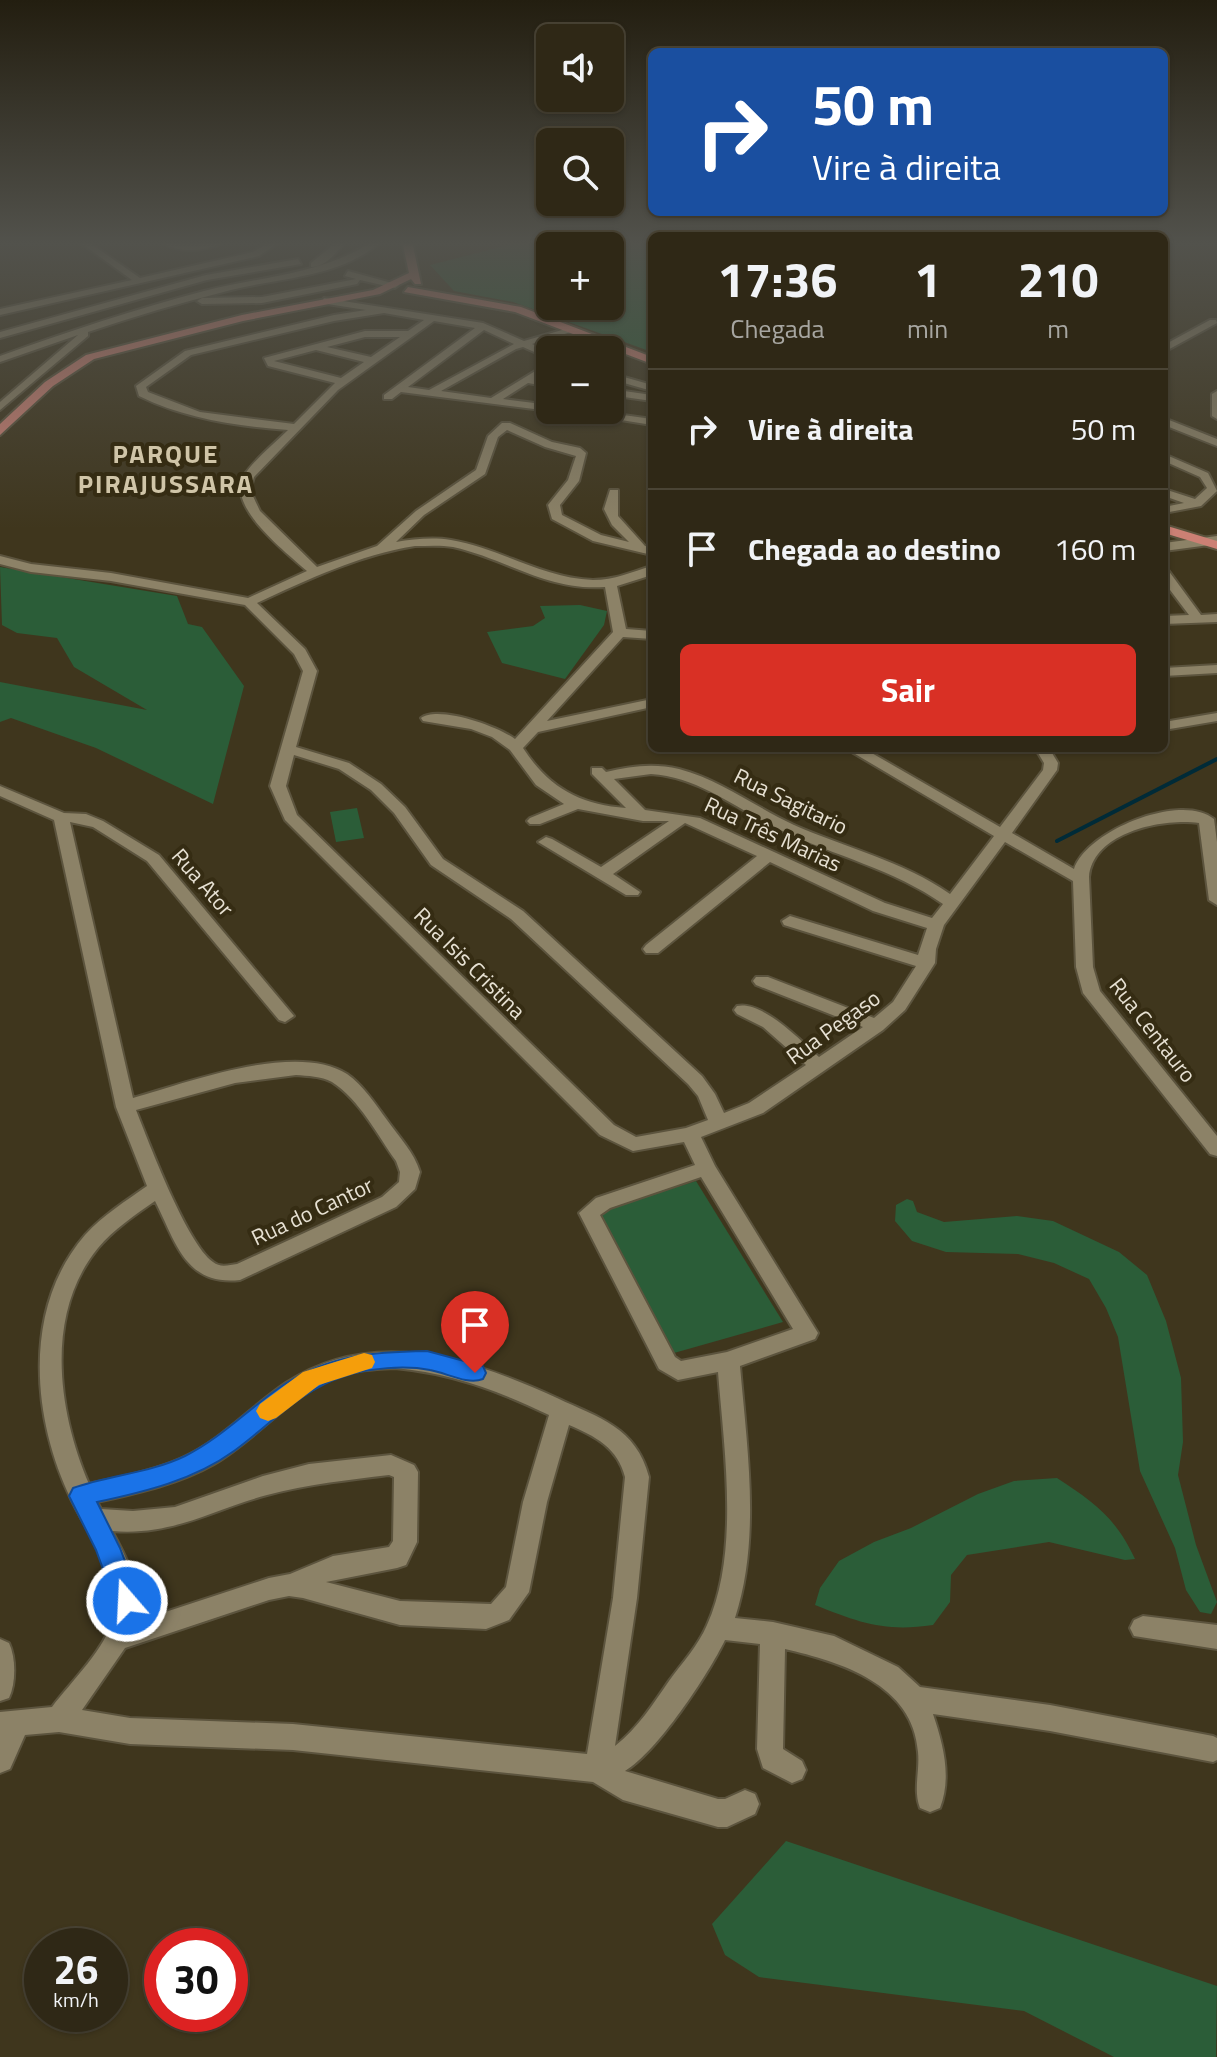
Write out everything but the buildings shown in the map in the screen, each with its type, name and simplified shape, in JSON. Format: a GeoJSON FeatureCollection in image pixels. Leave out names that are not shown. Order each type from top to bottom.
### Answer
{"type":"FeatureCollection","features":[{"type":"Feature","properties":{"kind":"main road"},"geometry":{"type":"LineString","coordinates":[[0,431],[49,384],[90,357],[168,337]]}},
{"type":"Feature","properties":{"kind":"main road"},"geometry":{"type":"LineString","coordinates":[[586,337],[648,360]]}},
{"type":"Feature","properties":{"kind":"main road"},"geometry":{"type":"LineString","coordinates":[[1168,530],[1213,543]]}},
{"type":"Feature","properties":{"kind":"street"},"geometry":{"type":"LineString","coordinates":[[0,359],[64,337]]}},
{"type":"Feature","properties":{"kind":"street"},"geometry":{"type":"LineString","coordinates":[[0,407],[81,337]]}},
{"type":"Feature","properties":{"kind":"street"},"geometry":{"type":"LineString","coordinates":[[255,337],[188,353],[144,382],[141,386],[143,394],[231,423],[296,427]]}},
{"type":"Feature","properties":{"kind":"street"},"geometry":{"type":"LineString","coordinates":[[343,382],[271,364],[267,360],[354,337]]}},
{"type":"Feature","properties":{"kind":"street"},"geometry":{"type":"LineString","coordinates":[[315,572],[275,535],[247,502],[244,489],[256,466],[343,382],[406,337]]}},
{"type":"Feature","properties":{"kind":"street"},"geometry":{"type":"LineString","coordinates":[[388,397],[468,337]]}},
{"type":"Feature","properties":{"kind":"street"},"geometry":{"type":"LineString","coordinates":[[507,337],[536,350]]}},
{"type":"Feature","properties":{"kind":"street"},"geometry":{"type":"LineString","coordinates":[[432,392],[495,356],[548,337]]}},
{"type":"Feature","properties":{"kind":"street"},"geometry":{"type":"LineString","coordinates":[[1168,347],[1186,337]]}},
{"type":"Feature","properties":{"kind":"street"},"geometry":{"type":"LineString","coordinates":[[313,346],[373,361]]}},
{"type":"Feature","properties":{"kind":"street"},"geometry":{"type":"LineString","coordinates":[[452,349],[466,351]]}},
{"type":"Feature","properties":{"kind":"street"},"geometry":{"type":"LineString","coordinates":[[481,353],[495,356]]}},
{"type":"Feature","properties":{"kind":"street"},"geometry":{"type":"LineString","coordinates":[[427,368],[463,374]]}},
{"type":"Feature","properties":{"kind":"street"},"geometry":{"type":"LineString","coordinates":[[493,401],[536,373]]}},
{"type":"Feature","properties":{"kind":"street"},"geometry":{"type":"LineString","coordinates":[[525,380],[536,382]]}},
{"type":"Feature","properties":{"kind":"street"},"geometry":{"type":"LineString","coordinates":[[624,380],[648,387]]}},
{"type":"Feature","properties":{"kind":"street"},"geometry":{"type":"LineString","coordinates":[[399,389],[536,406]]}},
{"type":"Feature","properties":{"kind":"street"},"geometry":{"type":"LineString","coordinates":[[624,394],[648,397]]}},
{"type":"Feature","properties":{"kind":"street"},"geometry":{"type":"LineString","coordinates":[[1217,394],[1217,416]]}},
{"type":"Feature","properties":{"kind":"street"},"geometry":{"type":"LineString","coordinates":[[624,418],[648,421]]}},
{"type":"Feature","properties":{"kind":"street"},"geometry":{"type":"LineString","coordinates":[[1168,423],[1217,443]]}},
{"type":"Feature","properties":{"kind":"street"},"geometry":{"type":"LineString","coordinates":[[381,549],[420,513],[481,472],[493,436],[506,425],[549,445],[576,450],[582,455],[573,481],[554,505],[556,517],[597,538],[648,550]]}},
{"type":"Feature","properties":{"kind":"street"},"geometry":{"type":"LineString","coordinates":[[1168,459],[1194,469],[1212,482],[1213,489],[1197,504],[1168,509]]}},
{"type":"Feature","properties":{"kind":"street"},"geometry":{"type":"LineString","coordinates":[[614,492],[610,507],[616,526],[648,549]]}},
{"type":"Feature","properties":{"kind":"street"},"geometry":{"type":"LineString","coordinates":[[1168,493],[1197,504]]}},
{"type":"Feature","properties":{"kind":"street"},"geometry":{"type":"LineString","coordinates":[[0,560],[31,568],[111,577],[249,602],[315,572],[381,549],[443,542],[540,575],[611,585],[627,582],[648,572]]}},
{"type":"Feature","properties":{"kind":"street"},"geometry":{"type":"LineString","coordinates":[[1168,547],[1213,543]]}},
{"type":"Feature","properties":{"kind":"street"},"geometry":{"type":"LineString","coordinates":[[1168,578],[1198,619]]}},
{"type":"Feature","properties":{"kind":"street"},"geometry":{"type":"LineString","coordinates":[[611,585],[620,633]]}},
{"type":"Feature","properties":{"kind":"street","name":"Rua Isis Cristina"},"geometry":{"type":"LineString","coordinates":[[249,602],[300,652],[310,671],[278,786],[290,817],[607,1130],[633,1144],[690,1134]]}},
{"type":"Feature","properties":{"kind":"street"},"geometry":{"type":"LineString","coordinates":[[1168,620],[1217,618]]}},
{"type":"Feature","properties":{"kind":"street"},"geometry":{"type":"LineString","coordinates":[[620,633],[648,635]]}},
{"type":"Feature","properties":{"kind":"street"},"geometry":{"type":"LineString","coordinates":[[428,718],[473,725],[516,747],[620,633]]}},
{"type":"Feature","properties":{"kind":"street"},"geometry":{"type":"LineString","coordinates":[[1168,672],[1217,669]]}},
{"type":"Feature","properties":{"kind":"street"},"geometry":{"type":"LineString","coordinates":[[530,729],[648,704]]}},
{"type":"Feature","properties":{"kind":"street"},"geometry":{"type":"LineString","coordinates":[[1168,725],[1217,717]]}},
{"type":"Feature","properties":{"kind":"street","name":"Rua Três Marias"},"geometry":{"type":"LineString","coordinates":[[516,747],[537,779],[576,804],[643,816],[683,818],[879,907],[936,925]]}},
{"type":"Feature","properties":{"kind":"street"},"geometry":{"type":"LineString","coordinates":[[288,749],[344,766],[376,787],[400,810],[437,862],[517,915],[695,1080],[706,1094],[719,1124]]}},
{"type":"Feature","properties":{"kind":"street"},"geometry":{"type":"LineString","coordinates":[[859,752],[1041,858],[1082,872],[1097,848],[1131,828],[1157,818],[1211,814],[1217,900]]}},
{"type":"Feature","properties":{"kind":"street","name":"Rua Pegaso"},"geometry":{"type":"LineString","coordinates":[[690,1134],[756,1108],[877,1026],[899,1006],[926,963],[927,949],[936,925],[1050,770],[1051,763],[1044,752]]}},
{"type":"Feature","properties":{"kind":"street","name":"Rua Sagitario"},"geometry":{"type":"LineString","coordinates":[[643,816],[599,773],[657,769],[692,778],[783,826],[910,877],[936,890],[952,903]]}},
{"type":"Feature","properties":{"kind":"street","name":"Rua Ator"},"geometry":{"type":"LineString","coordinates":[[0,791],[61,817],[86,819],[98,824],[153,858],[285,1016]]}},
{"type":"Feature","properties":{"kind":"street"},"geometry":{"type":"LineString","coordinates":[[535,821],[576,804]]}},
{"type":"Feature","properties":{"kind":"street","name":"Rua do Cantor"},"geometry":{"type":"LineString","coordinates":[[61,817],[125,1107],[158,1188],[194,1256],[206,1269],[220,1274],[240,1272],[389,1202],[407,1189],[411,1177],[408,1162],[355,1094],[336,1076],[316,1068],[262,1071],[125,1107]]}},
{"type":"Feature","properties":{"kind":"street"},"geometry":{"type":"LineString","coordinates":[[602,874],[683,818]]}},
{"type":"Feature","properties":{"kind":"street"},"geometry":{"type":"LineString","coordinates":[[546,842],[632,892]]}},
{"type":"Feature","properties":{"kind":"street"},"geometry":{"type":"LineString","coordinates":[[652,949],[767,856]]}},
{"type":"Feature","properties":{"kind":"street","name":"Rua Centauro"},"geometry":{"type":"LineString","coordinates":[[1082,872],[1084,977],[1092,993],[1217,1149]]}},
{"type":"Feature","properties":{"kind":"street"},"geometry":{"type":"LineString","coordinates":[[790,921],[926,963]]}},
{"type":"Feature","properties":{"kind":"street"},"geometry":{"type":"LineString","coordinates":[[762,981],[877,1026]]}},
{"type":"Feature","properties":{"kind":"street"},"geometry":{"type":"LineString","coordinates":[[743,1010],[769,1023],[819,1067]]}},
{"type":"Feature","properties":{"kind":"street"},"geometry":{"type":"LineString","coordinates":[[690,1134],[706,1168],[807,1333],[728,1361],[678,1371],[667,1363],[589,1213],[603,1203],[706,1168]]}},
{"type":"Feature","properties":{"kind":"street"},"geometry":{"type":"LineString","coordinates":[[59,1719],[118,1639],[126,1618],[127,1601],[119,1574],[60,1444],[51,1403],[48,1365],[54,1326],[68,1281],[83,1253],[109,1225],[158,1188]]}},
{"type":"Feature","properties":{"kind":"street"},"geometry":{"type":"LineString","coordinates":[[81,1496],[147,1481],[193,1464],[224,1445],[311,1379],[365,1361],[427,1360],[458,1366],[562,1411],[615,1438],[629,1450],[637,1477],[625,1598],[598,1769]]}},
{"type":"Feature","properties":{"kind":"street"},"geometry":{"type":"LineString","coordinates":[[598,1769],[618,1760],[656,1724],[719,1628],[731,1587],[735,1546],[736,1464],[728,1361]]}},
{"type":"Feature","properties":{"kind":"street"},"geometry":{"type":"LineString","coordinates":[[289,1585],[400,1613],[486,1617],[500,1612],[517,1592],[535,1502],[562,1411]]}},
{"type":"Feature","properties":{"kind":"street"},"geometry":{"type":"LineString","coordinates":[[93,1519],[154,1521],[175,1517],[263,1486],[309,1474],[391,1465],[406,1472],[405,1542],[397,1557],[333,1567],[289,1585],[118,1639]]}},
{"type":"Feature","properties":{"kind":"street"},"geometry":{"type":"LineString","coordinates":[[719,1628],[773,1634],[834,1648],[889,1676],[914,1699],[932,1750],[930,1798]]}},
{"type":"Feature","properties":{"kind":"street"},"geometry":{"type":"LineString","coordinates":[[1143,1628],[1217,1637]]}},
{"type":"Feature","properties":{"kind":"street"},"geometry":{"type":"LineString","coordinates":[[773,1634],[770,1749],[773,1759],[792,1770]]}},
{"type":"Feature","properties":{"kind":"street"},"geometry":{"type":"LineString","coordinates":[[0,1651],[0,1689]]}},
{"type":"Feature","properties":{"kind":"street"},"geometry":{"type":"LineString","coordinates":[[914,1699],[1050,1718],[1213,1749]]}},
{"type":"Feature","properties":{"kind":"street"},"geometry":{"type":"LineString","coordinates":[[0,1760],[8,1724],[59,1719],[130,1731],[293,1737],[598,1769],[623,1786],[718,1813],[727,1813],[745,1804]]}},
{"type":"Feature","properties":{"kind":"green space"},"geometry":{"type":"Polygon","coordinates":[[[624,337],[648,337],[648,351],[624,342],[624,337]]]}},
{"type":"Feature","properties":{"kind":"green space"},"geometry":{"type":"Polygon","coordinates":[[[0,567],[177,596],[188,624],[202,627],[244,686],[213,804],[96,748],[11,718],[0,722],[0,682],[147,710],[74,667],[57,638],[17,633],[2,625],[0,567]]]}},
{"type":"Feature","properties":{"kind":"green space"},"geometry":{"type":"Polygon","coordinates":[[[580,605],[607,611],[604,625],[565,679],[502,663],[487,632],[533,626],[545,618],[540,606],[580,605]]]}},
{"type":"Feature","properties":{"kind":"green space"},"geometry":{"type":"Polygon","coordinates":[[[357,808],[364,838],[336,842],[330,812],[357,808]]]}},
{"type":"Feature","properties":{"kind":"green space"},"geometry":{"type":"Polygon","coordinates":[[[696,1181],[783,1322],[674,1353],[598,1212],[696,1181]]]}},
{"type":"Feature","properties":{"kind":"green space"},"geometry":{"type":"Polygon","coordinates":[[[907,1199],[913,1201],[917,1212],[944,1222],[1017,1216],[1053,1221],[1119,1252],[1147,1275],[1166,1321],[1181,1378],[1183,1442],[1178,1475],[1196,1545],[1217,1602],[1211,1614],[1200,1612],[1186,1590],[1175,1548],[1140,1471],[1118,1337],[1089,1279],[1054,1263],[1018,1254],[946,1252],[912,1241],[895,1221],[896,1205],[907,1199]]]}},
{"type":"Feature","properties":{"kind":"green space"},"geometry":{"type":"Polygon","coordinates":[[[1057,1478],[1103,1512],[1120,1532],[1135,1559],[1125,1560],[1049,1542],[967,1555],[951,1575],[950,1602],[933,1625],[901,1627],[873,1624],[815,1605],[820,1588],[839,1561],[874,1542],[911,1528],[978,1494],[1014,1481],[1057,1478]]]}},
{"type":"Feature","properties":{"kind":"green space"},"geometry":{"type":"Polygon","coordinates":[[[786,1841],[1217,1986],[1216,2057],[1114,2057],[1024,2011],[759,1977],[725,1955],[712,1924],[786,1841]]]}},
{"type":"Feature","properties":{"kind":"waterway"},"geometry":{"type":"LineString","coordinates":[[1057,841],[1217,759]]}},
{"type":"Feature","properties":{"kind":"slow traffic"},"geometry":{"type":"LineString","coordinates":[[268,1411],[311,1379],[364,1362]]}},
{"type":"Feature","properties":{"kind":"district","name":"PARQUE PIRAJUSSARA"},"geometry":{"type":"Point","coordinates":[166,469]}},
{"type":"Feature","properties":{"kind":"route"},"geometry":{"type":"LineString","coordinates":[[127,1601],[108,1548],[81,1496],[147,1481],[193,1464],[224,1445],[294,1390],[336,1369],[365,1361],[427,1360],[475,1373]]}}]}
